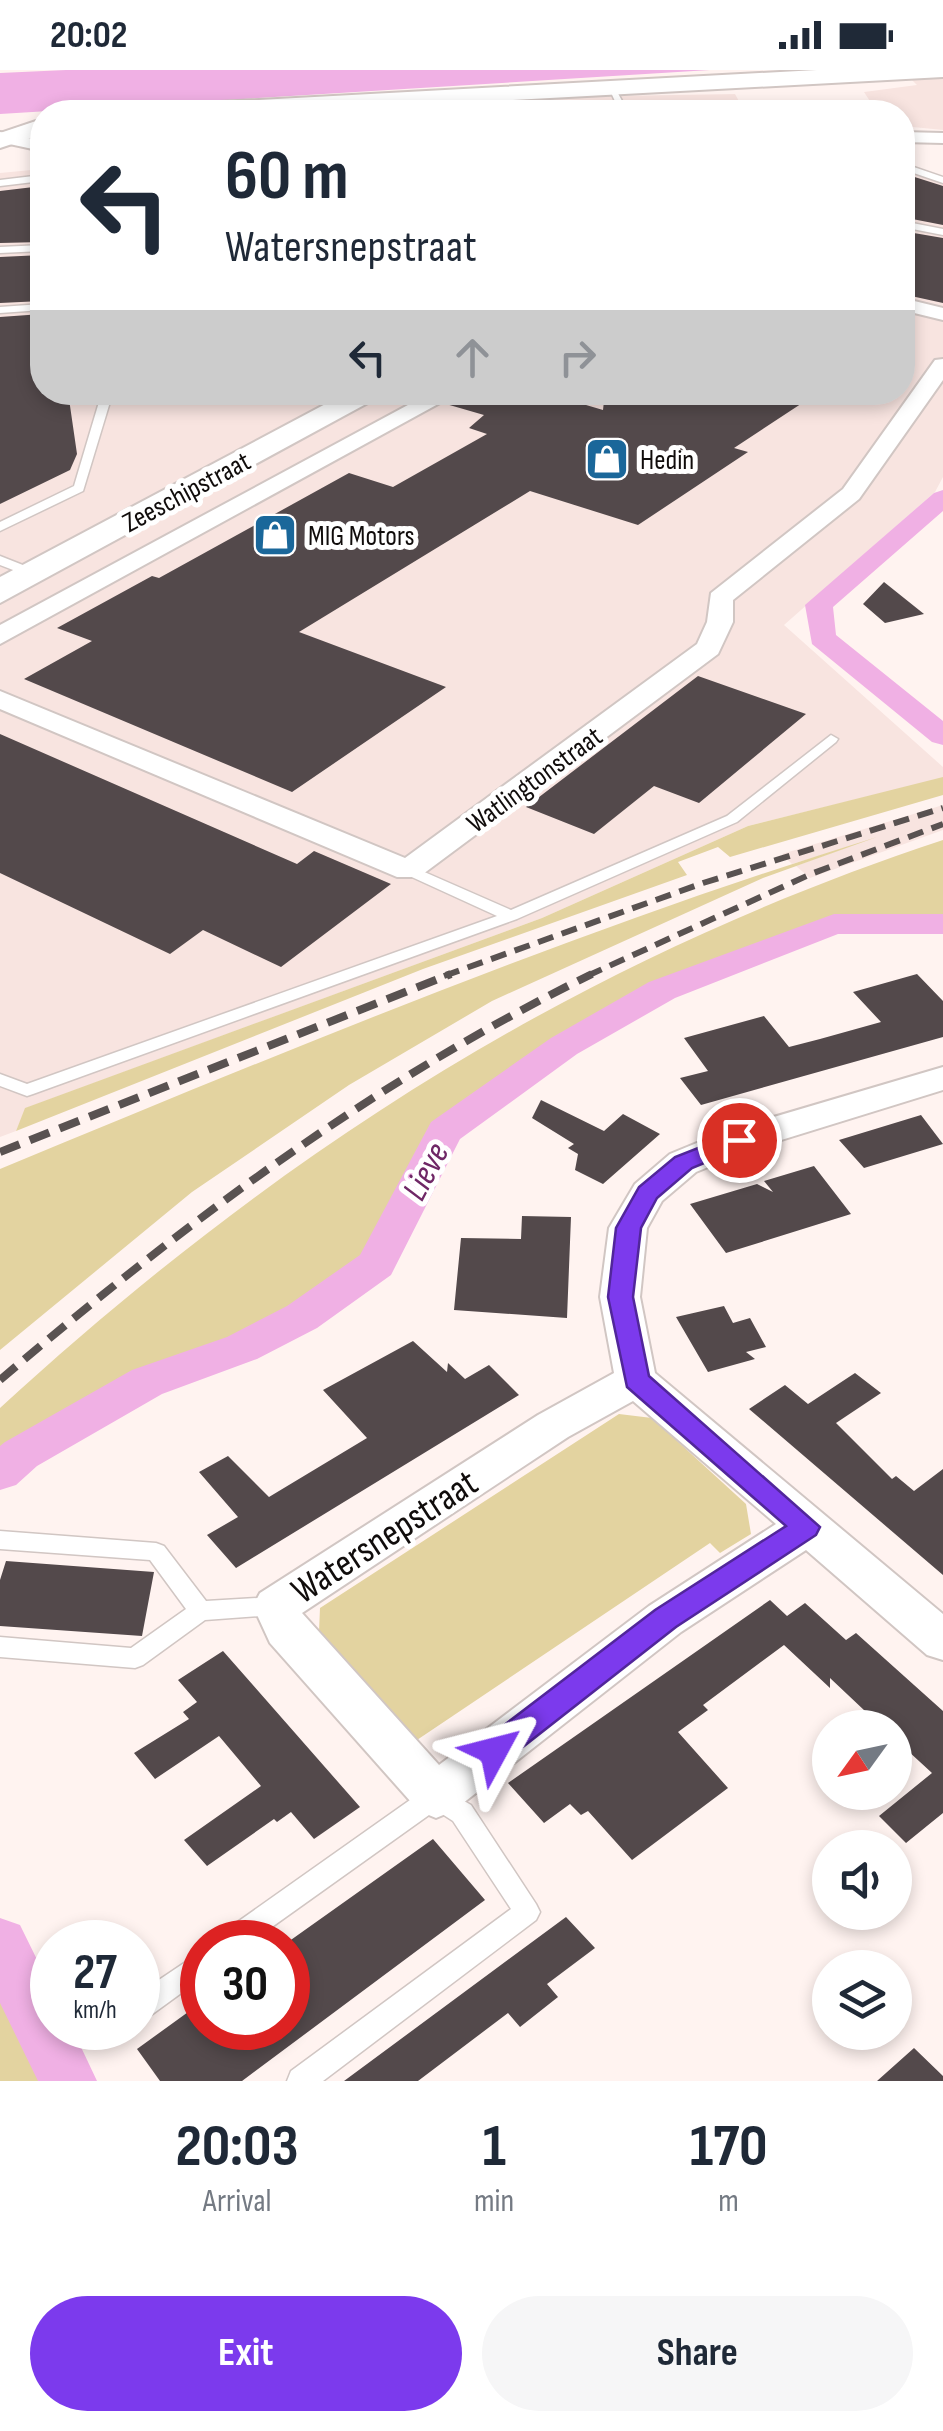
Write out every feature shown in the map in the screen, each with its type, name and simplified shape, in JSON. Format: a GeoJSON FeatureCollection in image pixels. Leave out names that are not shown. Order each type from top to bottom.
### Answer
{"type":"FeatureCollection","features":[{"type":"Feature","properties":{"kind":"main road"},"geometry":{"type":"LineString","coordinates":[[388,100],[611,88],[742,76],[943,70]]}},
{"type":"Feature","properties":{"kind":"main road"},"geometry":{"type":"LineString","coordinates":[[781,74],[808,100]]}},
{"type":"Feature","properties":{"kind":"main road"},"geometry":{"type":"LineString","coordinates":[[813,100],[829,88],[862,74]]}},
{"type":"Feature","properties":{"kind":"main road"},"geometry":{"type":"LineString","coordinates":[[742,76],[772,100]]}},
{"type":"Feature","properties":{"kind":"main road"},"geometry":{"type":"LineString","coordinates":[[2,139],[30,130]]}},
{"type":"Feature","properties":{"kind":"main road","name":"Zeeschipstraat"},"geometry":{"type":"LineString","coordinates":[[0,592],[350,405]]}},
{"type":"Feature","properties":{"kind":"street"},"geometry":{"type":"LineString","coordinates":[[915,137],[943,138]]}},
{"type":"Feature","properties":{"kind":"street"},"geometry":{"type":"LineString","coordinates":[[2,139],[30,144]]}},
{"type":"Feature","properties":{"kind":"street"},"geometry":{"type":"LineString","coordinates":[[915,307],[943,314]]}},
{"type":"Feature","properties":{"kind":"street","name":"Watlingtonstraat"},"geometry":{"type":"LineString","coordinates":[[915,404],[943,365]]}},
{"type":"Feature","properties":{"kind":"street"},"geometry":{"type":"LineString","coordinates":[[0,636],[425,405]]}},
{"type":"Feature","properties":{"kind":"street","name":"Watlingtonstraat"},"geometry":{"type":"LineString","coordinates":[[408,870],[710,648],[720,622],[720,598],[851,494],[914,405]]}},
{"type":"Feature","properties":{"kind":"street"},"geometry":{"type":"LineString","coordinates":[[0,699],[408,870]]}},
{"type":"Feature","properties":{"kind":"street"},"geometry":{"type":"LineString","coordinates":[[943,1078],[739,1140],[683,1163],[648,1193],[628,1228],[620,1297],[636,1380],[943,1641]]}},
{"type":"Feature","properties":{"kind":"street","name":"Watersnepstraat"},"geometry":{"type":"LineString","coordinates":[[436,1796],[286,1629],[276,1606],[553,1426],[636,1380]]}},
{"type":"Feature","properties":{"kind":"street"},"geometry":{"type":"LineString","coordinates":[[436,1796],[665,1619],[806,1527]]}},
{"type":"Feature","properties":{"kind":"lane"},"geometry":{"type":"LineString","coordinates":[[611,88],[618,100]]}},
{"type":"Feature","properties":{"kind":"lane"},"geometry":{"type":"LineString","coordinates":[[0,183],[30,179]]}},
{"type":"Feature","properties":{"kind":"lane"},"geometry":{"type":"LineString","coordinates":[[915,230],[943,235]]}},
{"type":"Feature","properties":{"kind":"lane"},"geometry":{"type":"LineString","coordinates":[[0,250],[30,249]]}},
{"type":"Feature","properties":{"kind":"lane"},"geometry":{"type":"LineString","coordinates":[[0,310],[30,309]]}},
{"type":"Feature","properties":{"kind":"lane"},"geometry":{"type":"LineString","coordinates":[[0,528],[79,488],[104,405]]}},
{"type":"Feature","properties":{"kind":"lane"},"geometry":{"type":"LineString","coordinates":[[0,560],[34,574]]}},
{"type":"Feature","properties":{"kind":"lane"},"geometry":{"type":"LineString","coordinates":[[0,1080],[27,1090],[511,916],[732,819],[832,739]]}},
{"type":"Feature","properties":{"kind":"lane"},"geometry":{"type":"LineString","coordinates":[[408,870],[511,916]]}},
{"type":"Feature","properties":{"kind":"lane"},"geometry":{"type":"LineString","coordinates":[[0,1540],[156,1552],[200,1611]]}},
{"type":"Feature","properties":{"kind":"lane"},"geometry":{"type":"LineString","coordinates":[[0,1647],[135,1658],[200,1611],[276,1606]]}},
{"type":"Feature","properties":{"kind":"lane"},"geometry":{"type":"LineString","coordinates":[[262,1920],[436,1796],[462,1812],[528,1912],[301,2081]]}},
{"type":"Feature","properties":{"kind":"shaded area"},"geometry":{"type":"Polygon","coordinates":[[[710,70],[226,100],[30,100],[30,112],[0,114],[0,73],[710,70]]]}},
{"type":"Feature","properties":{"kind":"shaded area"},"geometry":{"type":"Polygon","coordinates":[[[943,76],[943,130],[915,127],[915,100],[869,100],[864,92],[917,85],[911,79],[943,76]]]}},
{"type":"Feature","properties":{"kind":"shaded area"},"geometry":{"type":"Polygon","coordinates":[[[735,94],[738,100],[459,100],[735,94]]]}},
{"type":"Feature","properties":{"kind":"shaded area"},"geometry":{"type":"Polygon","coordinates":[[[915,167],[943,177],[943,477],[935,492],[784,625],[943,767],[943,778],[748,826],[542,918],[26,1108],[16,1131],[0,1137],[0,173],[30,170],[30,405],[915,405],[915,167]]]}},
{"type":"Feature","properties":{"kind":"shaded area"},"geometry":{"type":"Polygon","coordinates":[[[943,777],[943,795],[730,857],[718,847],[678,862],[687,875],[423,969],[16,1131],[25,1108],[542,918],[748,826],[943,777]]]}},
{"type":"Feature","properties":{"kind":"shaded area"},"geometry":{"type":"Polygon","coordinates":[[[943,805],[943,830],[810,878],[796,866],[845,848],[792,864],[782,854],[943,805]]]}},
{"type":"Feature","properties":{"kind":"shaded area"},"geometry":{"type":"Polygon","coordinates":[[[877,837],[763,878],[492,1001],[349,1085],[192,1192],[0,1350],[0,1169],[544,951],[877,837]]]}},
{"type":"Feature","properties":{"kind":"shaded area"},"geometry":{"type":"Polygon","coordinates":[[[943,840],[943,924],[834,924],[662,990],[564,1046],[445,1131],[376,1265],[302,1317],[242,1348],[147,1382],[21,1454],[0,1472],[0,1408],[106,1314],[215,1227],[326,1147],[441,1072],[559,1004],[682,943],[810,888],[943,840]]]}},
{"type":"Feature","properties":{"kind":"shaded area"},"geometry":{"type":"Polygon","coordinates":[[[619,1414],[652,1418],[746,1504],[751,1534],[720,1553],[710,1543],[414,1742],[319,1632],[320,1608],[619,1414]]]}},
{"type":"Feature","properties":{"kind":"shaded area"},"geometry":{"type":"Polygon","coordinates":[[[0,1944],[30,2004],[30,2050],[53,2050],[68,2081],[0,2081],[0,1944]]]}},
{"type":"Feature","properties":{"kind":"building"},"geometry":{"type":"Polygon","coordinates":[[[915,177],[943,186],[943,225],[915,220],[915,177]]]}},
{"type":"Feature","properties":{"kind":"building"},"geometry":{"type":"Polygon","coordinates":[[[30,187],[30,242],[0,243],[0,191],[30,187]]]}},
{"type":"Feature","properties":{"kind":"building"},"geometry":{"type":"Polygon","coordinates":[[[915,233],[943,238],[943,303],[915,297],[915,233]]]}},
{"type":"Feature","properties":{"kind":"building"},"geometry":{"type":"Polygon","coordinates":[[[30,256],[30,302],[0,303],[0,257],[30,256]]]}},
{"type":"Feature","properties":{"kind":"building"},"geometry":{"type":"Polygon","coordinates":[[[30,315],[30,405],[70,405],[77,454],[70,470],[0,504],[0,317],[30,315]]]}},
{"type":"Feature","properties":{"kind":"building"},"geometry":{"type":"Polygon","coordinates":[[[449,405],[586,405],[603,410],[604,405],[799,405],[734,448],[748,452],[638,525],[530,491],[299,632],[446,687],[292,792],[24,679],[92,641],[57,628],[152,576],[159,578],[349,473],[393,487],[487,434],[469,428],[484,415],[449,405]]]}},
{"type":"Feature","properties":{"kind":"building"},"geometry":{"type":"Polygon","coordinates":[[[884,582],[924,614],[885,623],[863,604],[884,582]]]}},
{"type":"Feature","properties":{"kind":"building"},"geometry":{"type":"Polygon","coordinates":[[[698,676],[806,714],[699,803],[654,786],[594,834],[526,807],[698,676]]]}},
{"type":"Feature","properties":{"kind":"building"},"geometry":{"type":"Polygon","coordinates":[[[0,734],[297,864],[314,851],[391,884],[281,967],[203,930],[170,954],[0,873],[0,734]]]}},
{"type":"Feature","properties":{"kind":"building"},"geometry":{"type":"Polygon","coordinates":[[[917,974],[943,1001],[943,1037],[701,1105],[680,1078],[708,1071],[684,1038],[764,1016],[789,1047],[820,1039],[881,1022],[853,992],[917,974]]]}},
{"type":"Feature","properties":{"kind":"building"},"geometry":{"type":"Polygon","coordinates":[[[541,1100],[604,1131],[623,1114],[660,1134],[603,1184],[575,1170],[578,1154],[568,1148],[574,1144],[532,1118],[541,1100]]]}},
{"type":"Feature","properties":{"kind":"building"},"geometry":{"type":"Polygon","coordinates":[[[921,1115],[943,1144],[864,1168],[839,1140],[921,1115]]]}},
{"type":"Feature","properties":{"kind":"building"},"geometry":{"type":"Polygon","coordinates":[[[814,1166],[851,1214],[726,1253],[690,1204],[757,1184],[773,1192],[764,1181],[814,1166]]]}},
{"type":"Feature","properties":{"kind":"building"},"geometry":{"type":"Polygon","coordinates":[[[522,1216],[571,1217],[567,1318],[454,1310],[461,1238],[521,1239],[522,1216]]]}},
{"type":"Feature","properties":{"kind":"building"},"geometry":{"type":"Polygon","coordinates":[[[724,1306],[733,1323],[750,1318],[766,1347],[746,1352],[755,1359],[708,1372],[676,1317],[724,1306]]]}},
{"type":"Feature","properties":{"kind":"building"},"geometry":{"type":"Polygon","coordinates":[[[413,1341],[447,1372],[448,1363],[465,1379],[489,1365],[519,1395],[236,1568],[207,1535],[238,1517],[199,1472],[228,1456],[269,1497],[367,1438],[323,1390],[413,1341]]]}},
{"type":"Feature","properties":{"kind":"building"},"geometry":{"type":"Polygon","coordinates":[[[855,1373],[881,1393],[836,1423],[892,1479],[896,1476],[914,1491],[943,1469],[943,1575],[749,1409],[785,1385],[808,1404],[855,1373]]]}},
{"type":"Feature","properties":{"kind":"building"},"geometry":{"type":"Polygon","coordinates":[[[6,1561],[154,1572],[142,1636],[0,1626],[0,1580],[6,1561]]]}},
{"type":"Feature","properties":{"kind":"building"},"geometry":{"type":"Polygon","coordinates":[[[770,1600],[787,1616],[805,1603],[846,1640],[856,1633],[943,1711],[943,1813],[912,1838],[912,1830],[893,1830],[879,1816],[886,1810],[912,1810],[912,1789],[932,1773],[912,1755],[912,1710],[864,1710],[830,1678],[830,1688],[784,1645],[703,1705],[708,1710],[678,1732],[728,1788],[632,1860],[588,1811],[581,1815],[570,1804],[544,1823],[508,1783],[770,1600]]]}},
{"type":"Feature","properties":{"kind":"building"},"geometry":{"type":"Polygon","coordinates":[[[223,1651],[360,1807],[314,1839],[291,1812],[277,1822],[274,1819],[207,1866],[184,1840],[261,1786],[219,1736],[155,1779],[134,1753],[189,1719],[183,1712],[197,1702],[178,1680],[223,1651]]]}},
{"type":"Feature","properties":{"kind":"building"},"geometry":{"type":"Polygon","coordinates":[[[433,1839],[485,1900],[310,2030],[310,1926],[433,1839]]]}},
{"type":"Feature","properties":{"kind":"building"},"geometry":{"type":"Polygon","coordinates":[[[566,1917],[595,1948],[547,1984],[558,1997],[520,2027],[508,2013],[418,2081],[344,2081],[566,1917]]]}},
{"type":"Feature","properties":{"kind":"building"},"geometry":{"type":"Polygon","coordinates":[[[180,2018],[180,2050],[284,2050],[242,2081],[160,2081],[138,2050],[160,2050],[160,2032],[180,2018]]]}},
{"type":"Feature","properties":{"kind":"building"},"geometry":{"type":"Polygon","coordinates":[[[912,2050],[943,2076],[943,2081],[877,2081],[912,2050]]]}},
{"type":"Feature","properties":{"kind":"waterway","name":"Lieve"},"geometry":{"type":"LineString","coordinates":[[943,498],[819,605],[822,638],[943,736]]}},
{"type":"Feature","properties":{"kind":"waterway","name":"Lieve"},"geometry":{"type":"LineString","coordinates":[[0,1472],[21,1454],[147,1382],[242,1348],[302,1317],[376,1265],[445,1131],[564,1046],[662,990],[834,924],[943,924]]}},
{"type":"Feature","properties":{"kind":"waterway","name":"Lieve"},"geometry":{"type":"LineString","coordinates":[[0,1944],[68,2081]]}},
{"type":"Feature","properties":{"kind":"railway"},"geometry":{"type":"LineString","coordinates":[[444,976],[703,883],[943,808]]}},
{"type":"Feature","properties":{"kind":"railway"},"geometry":{"type":"LineString","coordinates":[[587,976],[811,874],[943,824]]}},
{"type":"Feature","properties":{"kind":"railway"},"geometry":{"type":"LineString","coordinates":[[0,1152],[451,974]]}},
{"type":"Feature","properties":{"kind":"railway"},"geometry":{"type":"LineString","coordinates":[[0,1380],[139,1266],[283,1158],[434,1060],[592,974]]}},
{"type":"Feature","properties":{"kind":"place","name":"Hedin"},"geometry":{"type":"Point","coordinates":[607,459]}},
{"type":"Feature","properties":{"kind":"place","name":"MIG Motors"},"geometry":{"type":"Point","coordinates":[275,535]}},
{"type":"Feature","properties":{"kind":"route"},"geometry":{"type":"LineString","coordinates":[[494,1751],[665,1619],[806,1527],[636,1380],[620,1297],[628,1228],[648,1193],[683,1163],[739,1140]]}}]}
